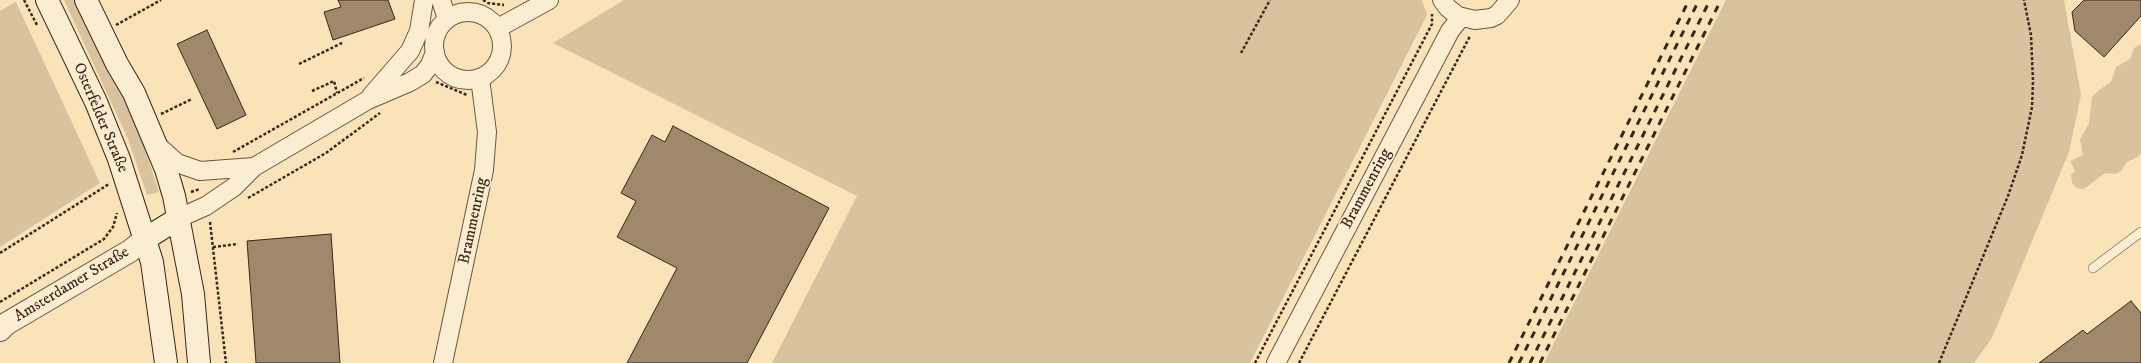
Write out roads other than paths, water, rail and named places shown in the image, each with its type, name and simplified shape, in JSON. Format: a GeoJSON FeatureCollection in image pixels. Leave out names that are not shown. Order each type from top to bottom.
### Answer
{"type":"FeatureCollection","features":[{"type":"Feature","properties":{"kind":"main road","name":"Osterfelder Straße"},"geometry":{"type":"LineString","coordinates":[[47,0],[108,129],[145,239],[152,262],[166,363]]}},
{"type":"Feature","properties":{"kind":"main road"},"geometry":{"type":"LineString","coordinates":[[86,0],[117,64],[134,93],[156,143],[172,190],[179,218],[193,294],[199,363]]}},
{"type":"Feature","properties":{"kind":"main road"},"geometry":{"type":"LineString","coordinates":[[145,239],[179,218]]}},
{"type":"Feature","properties":{"kind":"main road","name":"Amsterdamer Straße"},"geometry":{"type":"LineString","coordinates":[[2,327],[130,251],[145,239]]}},
{"type":"Feature","properties":{"kind":"street"},"geometry":{"type":"LineString","coordinates":[[368,100],[410,51],[419,31],[424,0]]}},
{"type":"Feature","properties":{"kind":"street"},"geometry":{"type":"LineString","coordinates":[[441,0],[447,19]]}},
{"type":"Feature","properties":{"kind":"street"},"geometry":{"type":"LineString","coordinates":[[498,28],[549,0]]}},
{"type":"Feature","properties":{"kind":"street"},"geometry":{"type":"LineString","coordinates":[[1437,5],[1448,8],[1461,17],[1475,20],[1491,18],[1502,10],[1510,0]]}},
{"type":"Feature","properties":{"kind":"street"},"geometry":{"type":"LineString","coordinates":[[179,218],[210,215],[234,187],[254,167],[368,100],[401,87],[423,74],[430,65],[434,52],[436,35],[447,19],[463,11],[472,4],[498,28],[502,43],[501,55],[492,70],[480,78],[470,80],[452,76],[440,66],[434,52]]}},
{"type":"Feature","properties":{"kind":"street","name":"Brammenring"},"geometry":{"type":"LineString","coordinates":[[1276,363],[1450,31],[1461,17]]}},
{"type":"Feature","properties":{"kind":"street","name":"Brammenring"},"geometry":{"type":"LineString","coordinates":[[443,363],[484,170],[486,132],[480,78]]}},
{"type":"Feature","properties":{"kind":"street"},"geometry":{"type":"LineString","coordinates":[[156,143],[177,163],[200,171],[254,167]]}},
{"type":"Feature","properties":{"kind":"lane"},"geometry":{"type":"LineString","coordinates":[[2093,268],[2141,232]]}},
{"type":"Feature","properties":{"kind":"railway"},"geometry":{"type":"LineString","coordinates":[[1509,363],[1689,0]]}},
{"type":"Feature","properties":{"kind":"railway"},"geometry":{"type":"LineString","coordinates":[[1519,363],[1699,0]]}},
{"type":"Feature","properties":{"kind":"railway"},"geometry":{"type":"LineString","coordinates":[[1530,363],[1710,0]]}},
{"type":"Feature","properties":{"kind":"railway"},"geometry":{"type":"LineString","coordinates":[[1540,363],[1721,0]]}}]}
